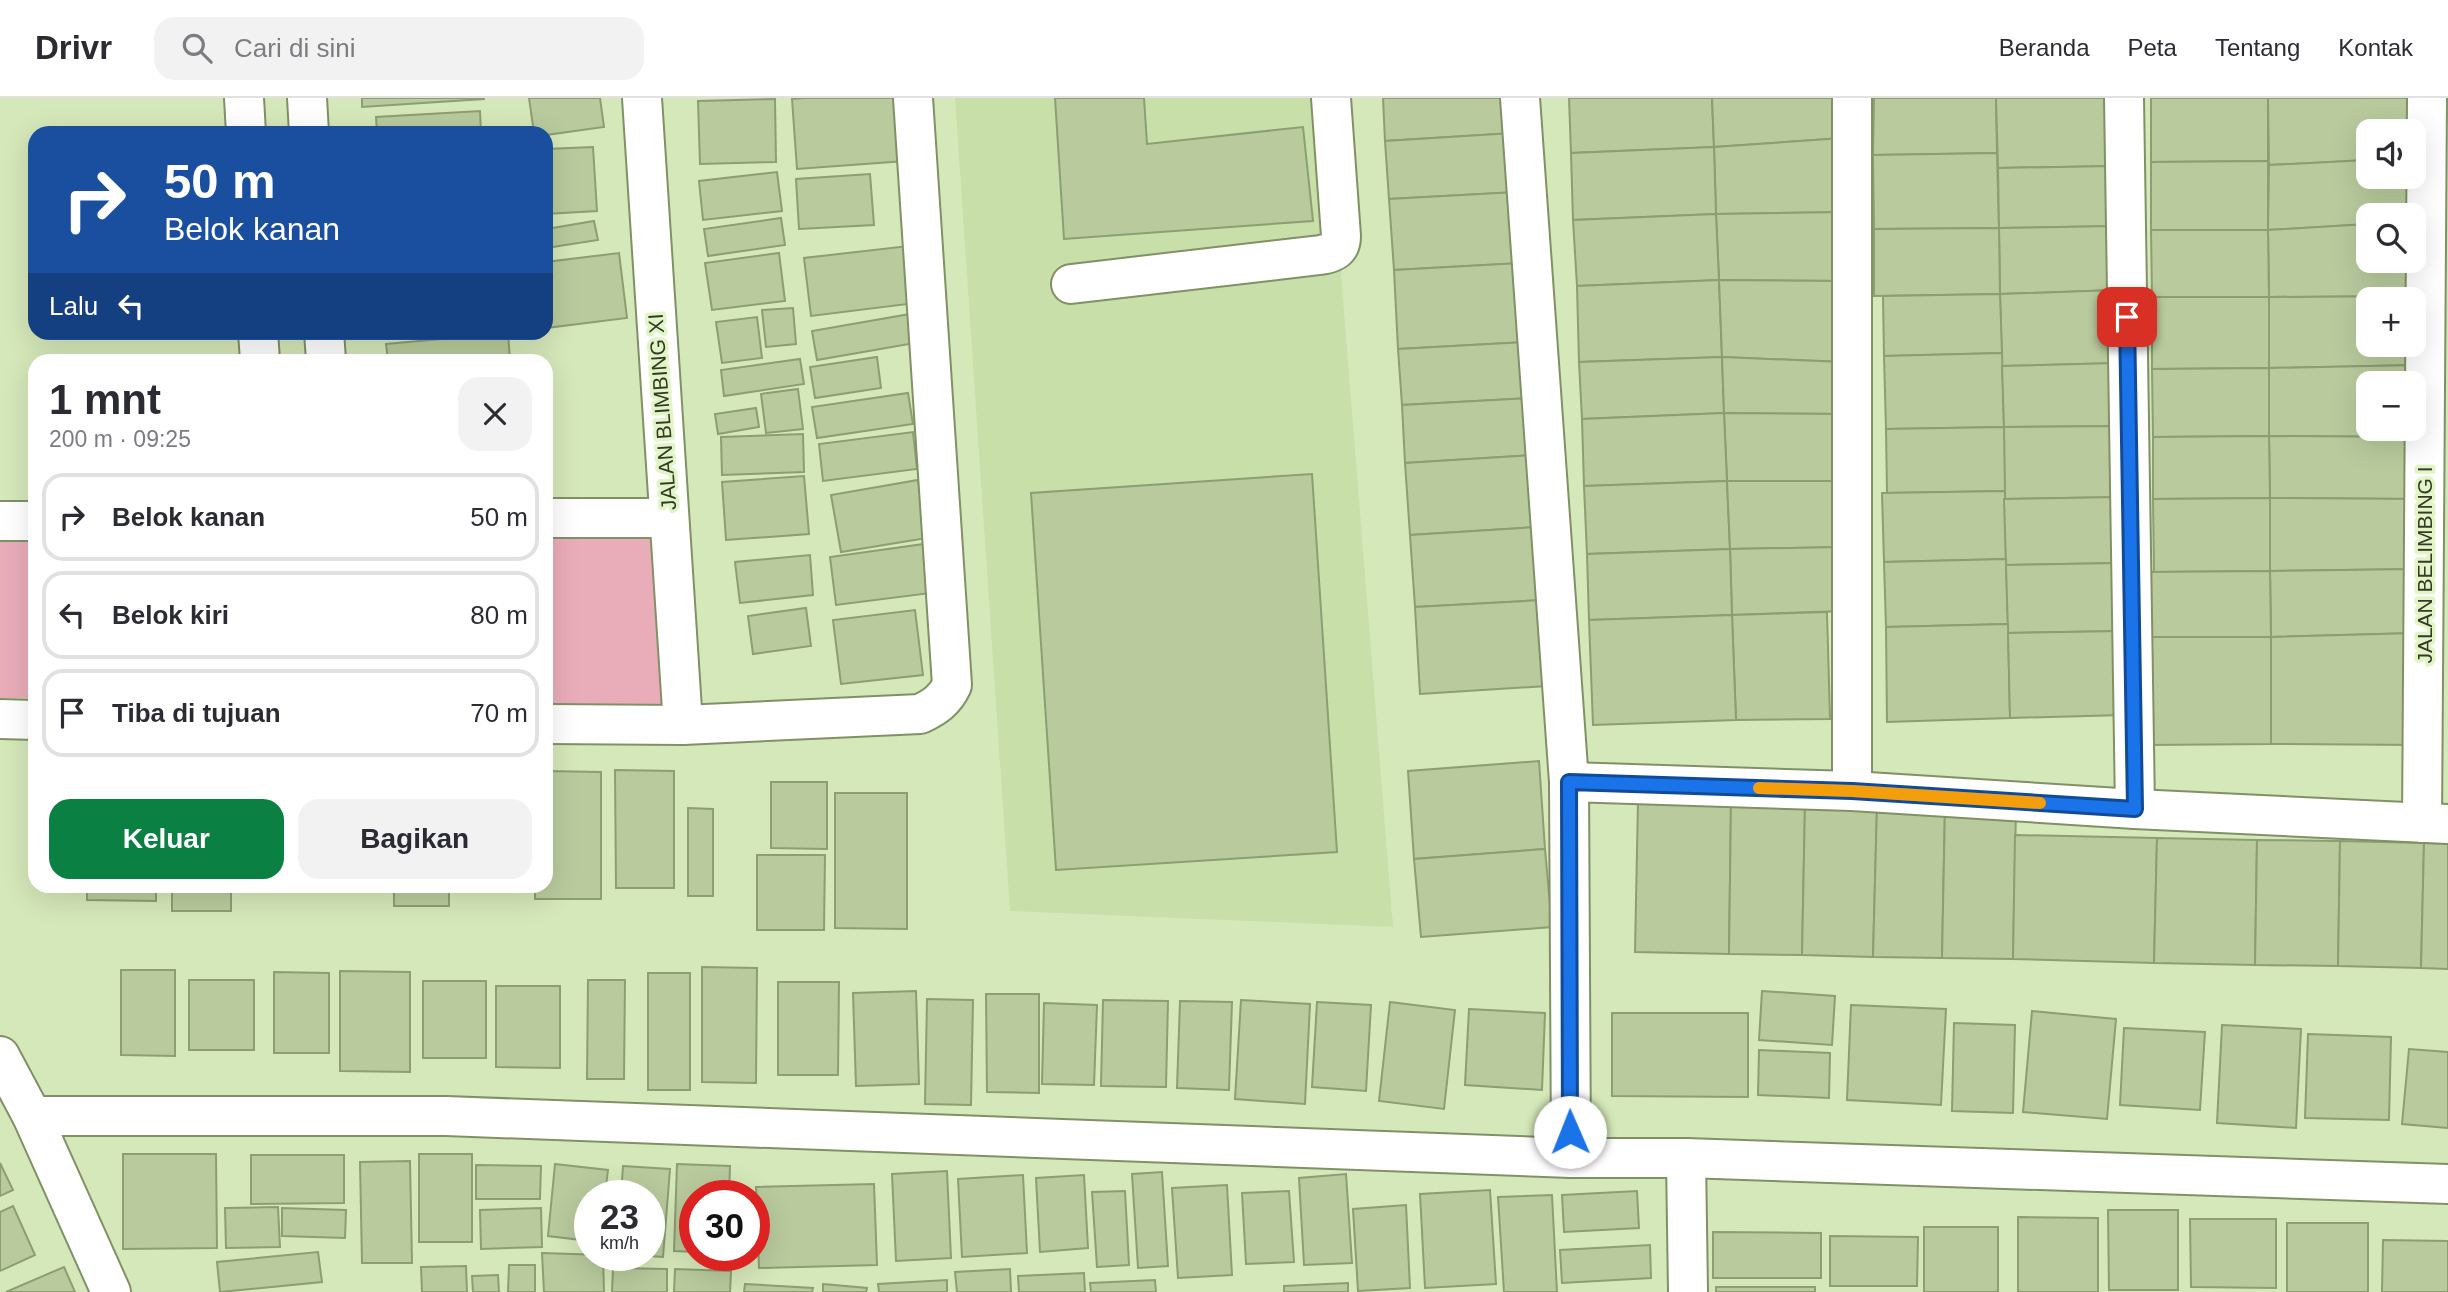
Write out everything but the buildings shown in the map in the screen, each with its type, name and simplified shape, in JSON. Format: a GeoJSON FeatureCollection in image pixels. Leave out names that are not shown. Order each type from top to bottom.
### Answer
{"type":"FeatureCollection","features":[{"type":"Feature","properties":{"kind":"street"},"geometry":{"type":"LineString","coordinates":[[244,98],[246,126]]}},
{"type":"Feature","properties":{"kind":"street"},"geometry":{"type":"LineString","coordinates":[[307,98],[309,126]]}},
{"type":"Feature","properties":{"kind":"street","name":"JALAN BLIMBING XI"},"geometry":{"type":"LineString","coordinates":[[642,98],[683,725]]}},
{"type":"Feature","properties":{"kind":"street"},"geometry":{"type":"LineString","coordinates":[[553,724],[683,725],[920,714],[939,704],[947,696],[952,685],[913,98]]}},
{"type":"Feature","properties":{"kind":"street"},"geometry":{"type":"LineString","coordinates":[[1305,98],[1320,255]]}},
{"type":"Feature","properties":{"kind":"street"},"geometry":{"type":"LineString","coordinates":[[1072,284],[1336,251],[1341,242],[1331,98]]}},
{"type":"Feature","properties":{"kind":"street"},"geometry":{"type":"LineString","coordinates":[[1520,98],[1569,782],[1571,1158]]}},
{"type":"Feature","properties":{"kind":"street"},"geometry":{"type":"LineString","coordinates":[[1852,98],[1852,791]]}},
{"type":"Feature","properties":{"kind":"street"},"geometry":{"type":"LineString","coordinates":[[2123,98],[2135,809]]}},
{"type":"Feature","properties":{"kind":"street","name":"JALAN BELIMBING I"},"geometry":{"type":"LineString","coordinates":[[2427,98],[2435,823]]}},
{"type":"Feature","properties":{"kind":"street"},"geometry":{"type":"LineString","coordinates":[[553,518],[668,518]]}},
{"type":"Feature","properties":{"kind":"street"},"geometry":{"type":"LineString","coordinates":[[0,521],[28,521]]}},
{"type":"Feature","properties":{"kind":"street"},"geometry":{"type":"LineString","coordinates":[[0,719],[28,720]]}},
{"type":"Feature","properties":{"kind":"street"},"geometry":{"type":"LineString","coordinates":[[1569,782],[1852,791],[2135,809],[2435,823]]}},
{"type":"Feature","properties":{"kind":"street"},"geometry":{"type":"LineString","coordinates":[[0,1056],[32,1116],[111,1292]]}},
{"type":"Feature","properties":{"kind":"street"},"geometry":{"type":"LineString","coordinates":[[32,1116],[446,1116],[1571,1158],[1686,1158],[2448,1184]]}},
{"type":"Feature","properties":{"kind":"street"},"geometry":{"type":"LineString","coordinates":[[1686,1158],[1688,1292]]}},
{"type":"Feature","properties":{"kind":"shaded area"},"geometry":{"type":"Polygon","coordinates":[[[955,98],[1327,98],[1393,927],[1010,911],[955,98]]]}},
{"type":"Feature","properties":{"kind":"shaded area"},"geometry":{"type":"Polygon","coordinates":[[[0,532],[28,532],[28,698],[0,698],[0,532]]]}},
{"type":"Feature","properties":{"kind":"shaded area"},"geometry":{"type":"Polygon","coordinates":[[[553,533],[651,534],[666,705],[553,704],[553,533]]]}},
{"type":"Feature","properties":{"kind":"slow traffic"},"geometry":{"type":"LineString","coordinates":[[1759,788],[2040,803]]}},
{"type":"Feature","properties":{"kind":"route"},"geometry":{"type":"LineString","coordinates":[[1570,1132],[1569,782],[1852,791],[2135,809],[2127,317]]}}]}
